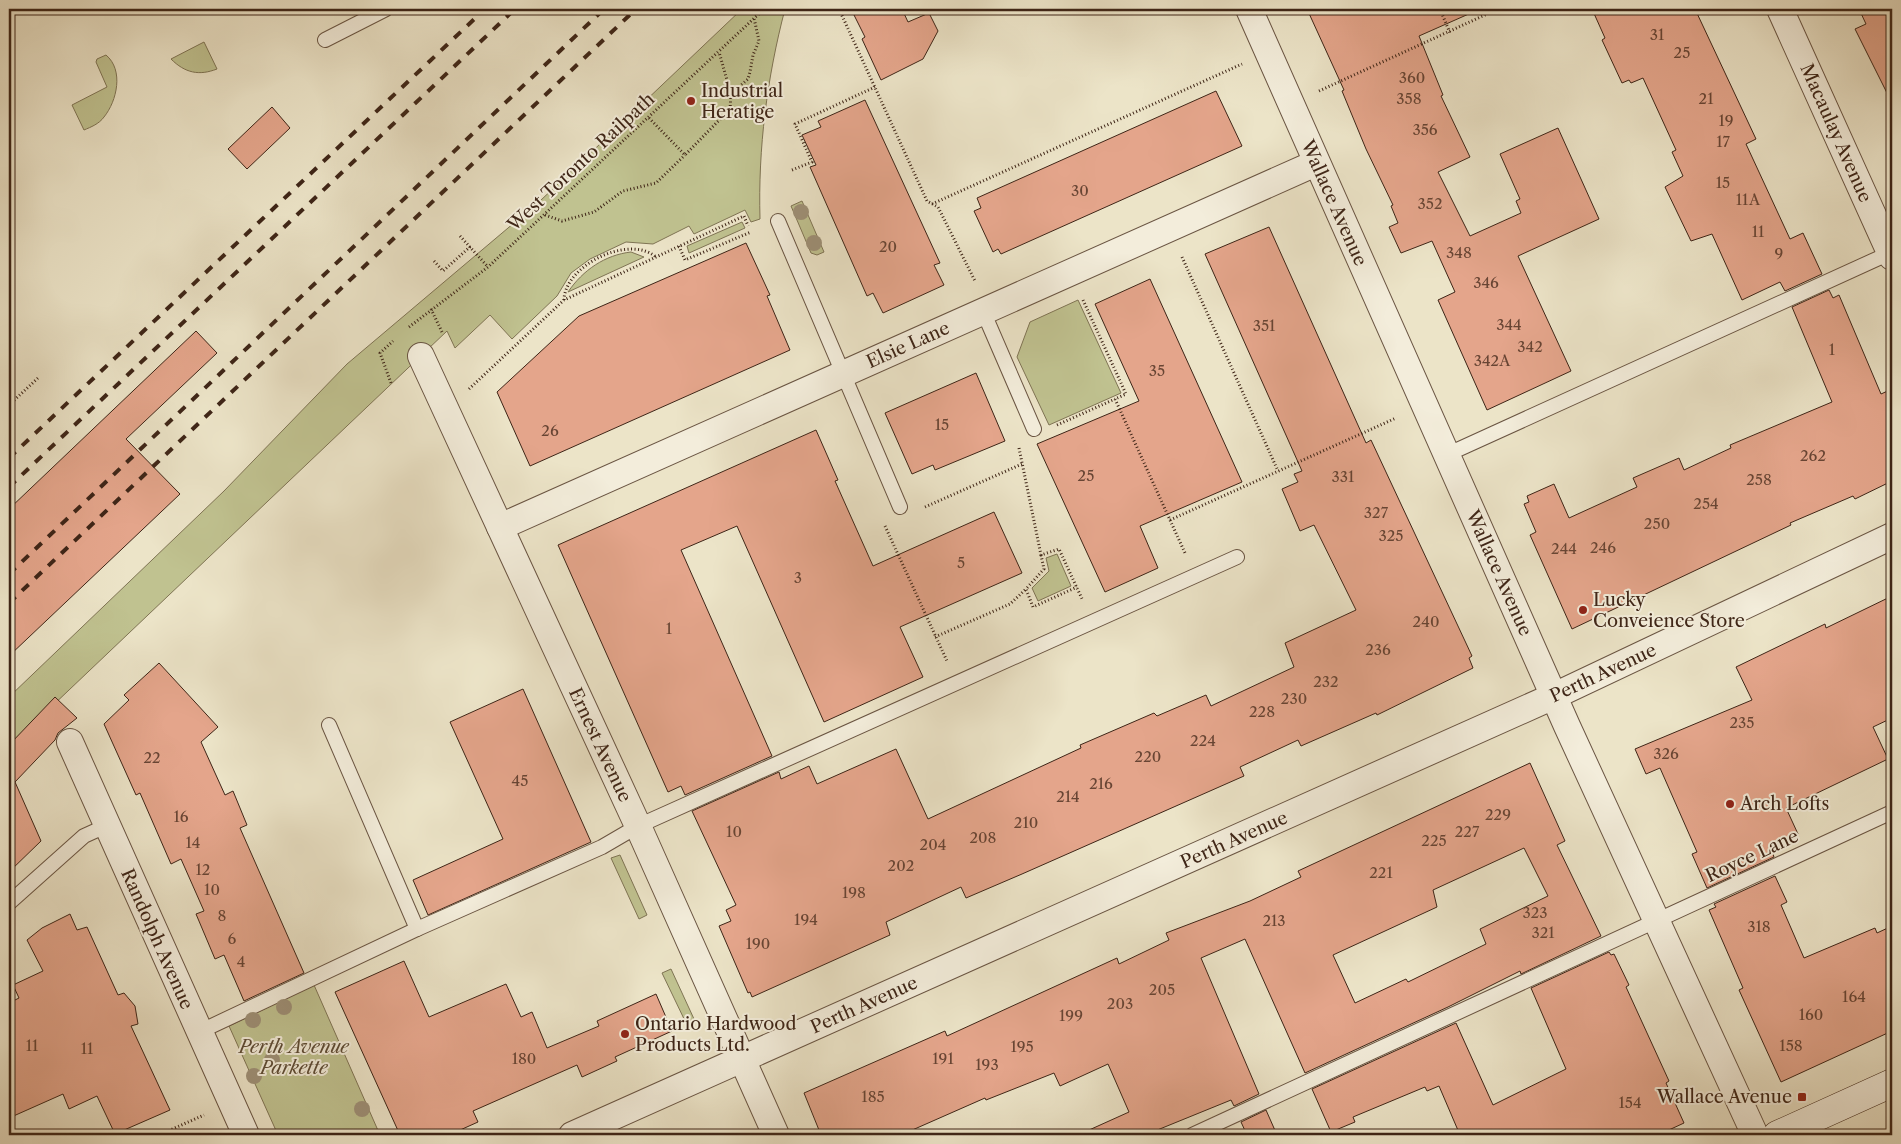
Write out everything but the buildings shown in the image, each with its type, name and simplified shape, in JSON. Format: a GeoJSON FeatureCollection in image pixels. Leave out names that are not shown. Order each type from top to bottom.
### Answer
{"type":"FeatureCollection","features":[{"type":"Feature","properties":{"kind":"street","name":"Wallace Avenue"},"geometry":{"type":"LineString","coordinates":[[1249,9],[1655,921],[1755,1135]]}},
{"type":"Feature","properties":{"kind":"street","name":"Macaulay Avenue"},"geometry":{"type":"LineString","coordinates":[[1780,9],[1891,255]]}},
{"type":"Feature","properties":{"kind":"street","name":"Elsie Lane"},"geometry":{"type":"LineString","coordinates":[[500,527],[1316,162]]}},
{"type":"Feature","properties":{"kind":"street","name":"Ernest Avenue"},"geometry":{"type":"LineString","coordinates":[[421,356],[638,826],[776,1135]]}},
{"type":"Feature","properties":{"kind":"street","name":"Perth Avenue"},"geometry":{"type":"LineString","coordinates":[[572,1135],[1554,696],[1892,536]]}},
{"type":"Feature","properties":{"kind":"street","name":"Randolph Avenue"},"geometry":{"type":"LineString","coordinates":[[70,742],[246,1135]]}},
{"type":"Feature","properties":{"kind":"street"},"geometry":{"type":"LineString","coordinates":[[1777,1135],[1892,1083]]}},
{"type":"Feature","properties":{"kind":"lane"},"geometry":{"type":"LineString","coordinates":[[325,40],[386,9]]}},
{"type":"Feature","properties":{"kind":"lane"},"geometry":{"type":"LineString","coordinates":[[778,221],[900,507]]}},
{"type":"Feature","properties":{"kind":"lane"},"geometry":{"type":"LineString","coordinates":[[1446,455],[1891,255]]}},
{"type":"Feature","properties":{"kind":"lane"},"geometry":{"type":"LineString","coordinates":[[983,311],[1034,429]]}},
{"type":"Feature","properties":{"kind":"lane"},"geometry":{"type":"LineString","coordinates":[[199,1032],[417,929],[602,847],[638,826],[1237,557]]}},
{"type":"Feature","properties":{"kind":"lane"},"geometry":{"type":"LineString","coordinates":[[329,725],[417,929]]}},
{"type":"Feature","properties":{"kind":"lane","name":"Royce Lane"},"geometry":{"type":"LineString","coordinates":[[1192,1135],[1892,812]]}},
{"type":"Feature","properties":{"kind":"lane"},"geometry":{"type":"LineString","coordinates":[[9,904],[84,836],[106,826]]}},
{"type":"Feature","properties":{"kind":"path","name":"West Toronto Railpath"},"geometry":{"type":"LineString","coordinates":[[409,326],[488,267],[545,216],[764,9]]}},
{"type":"Feature","properties":{"kind":"path"},"geometry":{"type":"LineString","coordinates":[[839,9],[927,201],[938,207],[977,286]]}},
{"type":"Feature","properties":{"kind":"path"},"geometry":{"type":"LineString","coordinates":[[1440,9],[1450,33]]}},
{"type":"Feature","properties":{"kind":"path"},"geometry":{"type":"LineString","coordinates":[[1316,93],[1450,33],[1498,9]]}},
{"type":"Feature","properties":{"kind":"path"},"geometry":{"type":"LineString","coordinates":[[731,94],[744,84],[750,72],[753,55],[759,41],[754,18]]}},
{"type":"Feature","properties":{"kind":"path"},"geometry":{"type":"LineString","coordinates":[[545,216],[562,221],[594,212],[623,191],[656,183],[730,109],[731,94],[719,52]]}},
{"type":"Feature","properties":{"kind":"path"},"geometry":{"type":"LineString","coordinates":[[932,204],[1247,62]]}},
{"type":"Feature","properties":{"kind":"path"},"geometry":{"type":"LineString","coordinates":[[792,170],[812,162],[795,124],[875,87]]}},
{"type":"Feature","properties":{"kind":"path"},"geometry":{"type":"LineString","coordinates":[[649,118],[685,155]]}},
{"type":"Feature","properties":{"kind":"path"},"geometry":{"type":"LineString","coordinates":[[468,390],[564,300],[744,216],[748,226]]}},
{"type":"Feature","properties":{"kind":"path"},"geometry":{"type":"LineString","coordinates":[[679,246],[685,260],[751,232]]}},
{"type":"Feature","properties":{"kind":"path"},"geometry":{"type":"LineString","coordinates":[[460,236],[488,267]]}},
{"type":"Feature","properties":{"kind":"path"},"geometry":{"type":"LineString","coordinates":[[434,261],[444,271],[471,246]]}},
{"type":"Feature","properties":{"kind":"path"},"geometry":{"type":"LineString","coordinates":[[564,300],[564,290],[572,278],[588,264],[608,254],[625,248],[649,251],[656,257]]}},
{"type":"Feature","properties":{"kind":"path"},"geometry":{"type":"LineString","coordinates":[[1178,249],[1278,471]]}},
{"type":"Feature","properties":{"kind":"path"},"geometry":{"type":"LineString","coordinates":[[1053,427],[1126,394],[1080,294]]}},
{"type":"Feature","properties":{"kind":"path"},"geometry":{"type":"LineString","coordinates":[[431,309],[443,335]]}},
{"type":"Feature","properties":{"kind":"path"},"geometry":{"type":"LineString","coordinates":[[9,405],[38,378]]}},
{"type":"Feature","properties":{"kind":"path"},"geometry":{"type":"LineString","coordinates":[[1115,398],[1196,576]]}},
{"type":"Feature","properties":{"kind":"path"},"geometry":{"type":"LineString","coordinates":[[1170,520],[1424,405]]}},
{"type":"Feature","properties":{"kind":"path"},"geometry":{"type":"LineString","coordinates":[[936,637],[1010,604],[1044,569],[1018,443]]}},
{"type":"Feature","properties":{"kind":"path"},"geometry":{"type":"LineString","coordinates":[[916,511],[1022,464]]}},
{"type":"Feature","properties":{"kind":"path"},"geometry":{"type":"LineString","coordinates":[[892,521],[884,524],[956,682]]}},
{"type":"Feature","properties":{"kind":"path"},"geometry":{"type":"LineString","coordinates":[[1041,555],[1059,549],[1093,622]]}},
{"type":"Feature","properties":{"kind":"path"},"geometry":{"type":"LineString","coordinates":[[1026,589],[1033,607],[1077,587]]}},
{"type":"Feature","properties":{"kind":"path"},"geometry":{"type":"LineString","coordinates":[[158,1135],[209,1113]]}},
{"type":"Feature","properties":{"kind":"green space"},"geometry":{"type":"Polygon","coordinates":[[[742,9],[785,9],[773,61],[765,113],[762,140],[760,219],[751,222],[745,210],[694,234],[689,226],[653,244],[626,242],[590,259],[571,273],[557,296],[512,339],[490,315],[455,348],[447,331],[9,747],[9,697],[224,491],[347,364],[540,201],[742,9]]]}},
{"type":"Feature","properties":{"kind":"green space"},"geometry":{"type":"Polygon","coordinates":[[[204,42],[217,69],[198,73],[192,72],[176,64],[171,59],[204,42]]]}},
{"type":"Feature","properties":{"kind":"green space"},"geometry":{"type":"Polygon","coordinates":[[[106,55],[112,61],[117,77],[115,94],[109,110],[102,119],[84,130],[72,105],[107,87],[96,62],[97,59],[106,55]]]}},
{"type":"Feature","properties":{"kind":"green space"},"geometry":{"type":"Polygon","coordinates":[[[802,201],[824,252],[817,255],[811,253],[791,206],[802,201]]]}},
{"type":"Feature","properties":{"kind":"green space"},"geometry":{"type":"Polygon","coordinates":[[[742,222],[745,228],[689,253],[687,246],[742,222]]]}},
{"type":"Feature","properties":{"kind":"green space"},"geometry":{"type":"Polygon","coordinates":[[[631,252],[644,257],[568,292],[595,265],[612,256],[631,252]]]}},
{"type":"Feature","properties":{"kind":"green space"},"geometry":{"type":"Polygon","coordinates":[[[1078,300],[1121,393],[1049,425],[1017,357],[1030,322],[1078,300]]]}},
{"type":"Feature","properties":{"kind":"green space"},"geometry":{"type":"Polygon","coordinates":[[[1057,554],[1071,586],[1038,601],[1032,588],[1049,571],[1046,558],[1057,554]]]}},
{"type":"Feature","properties":{"kind":"green space"},"geometry":{"type":"Polygon","coordinates":[[[620,855],[647,915],[639,919],[611,858],[620,855]]]}},
{"type":"Feature","properties":{"kind":"green space"},"geometry":{"type":"Polygon","coordinates":[[[671,969],[694,1019],[686,1023],[662,973],[671,969]]]}},
{"type":"Feature","properties":{"kind":"green space","name":"Perth Avenue Parkette"},"geometry":{"type":"Polygon","coordinates":[[[314,985],[380,1135],[278,1135],[229,1026],[314,985]]]}},
{"type":"Feature","properties":{"kind":"railway"},"geometry":{"type":"LineString","coordinates":[[9,458],[485,9]]}},
{"type":"Feature","properties":{"kind":"railway"},"geometry":{"type":"LineString","coordinates":[[9,487],[515,9]]}},
{"type":"Feature","properties":{"kind":"railway"},"geometry":{"type":"LineString","coordinates":[[9,574],[604,9]]}},
{"type":"Feature","properties":{"kind":"railway"},"geometry":{"type":"LineString","coordinates":[[9,603],[636,9]]}},
{"type":"Feature","properties":{"kind":"place","name":"Industrial Heratige"},"geometry":{"type":"Point","coordinates":[691,101]}},
{"type":"Feature","properties":{"kind":"place","name":"Lucky Conveience Store"},"geometry":{"type":"Point","coordinates":[1583,610]}},
{"type":"Feature","properties":{"kind":"place","name":"Arch Lofts"},"geometry":{"type":"Point","coordinates":[1730,804]}},
{"type":"Feature","properties":{"kind":"place","name":"Ontario Hardwood Products Ltd."},"geometry":{"type":"Point","coordinates":[625,1034]}},
{"type":"Feature","properties":{"kind":"place","name":"Wallace Avenue"},"geometry":{"type":"Point","coordinates":[1802,1097]}}]}
